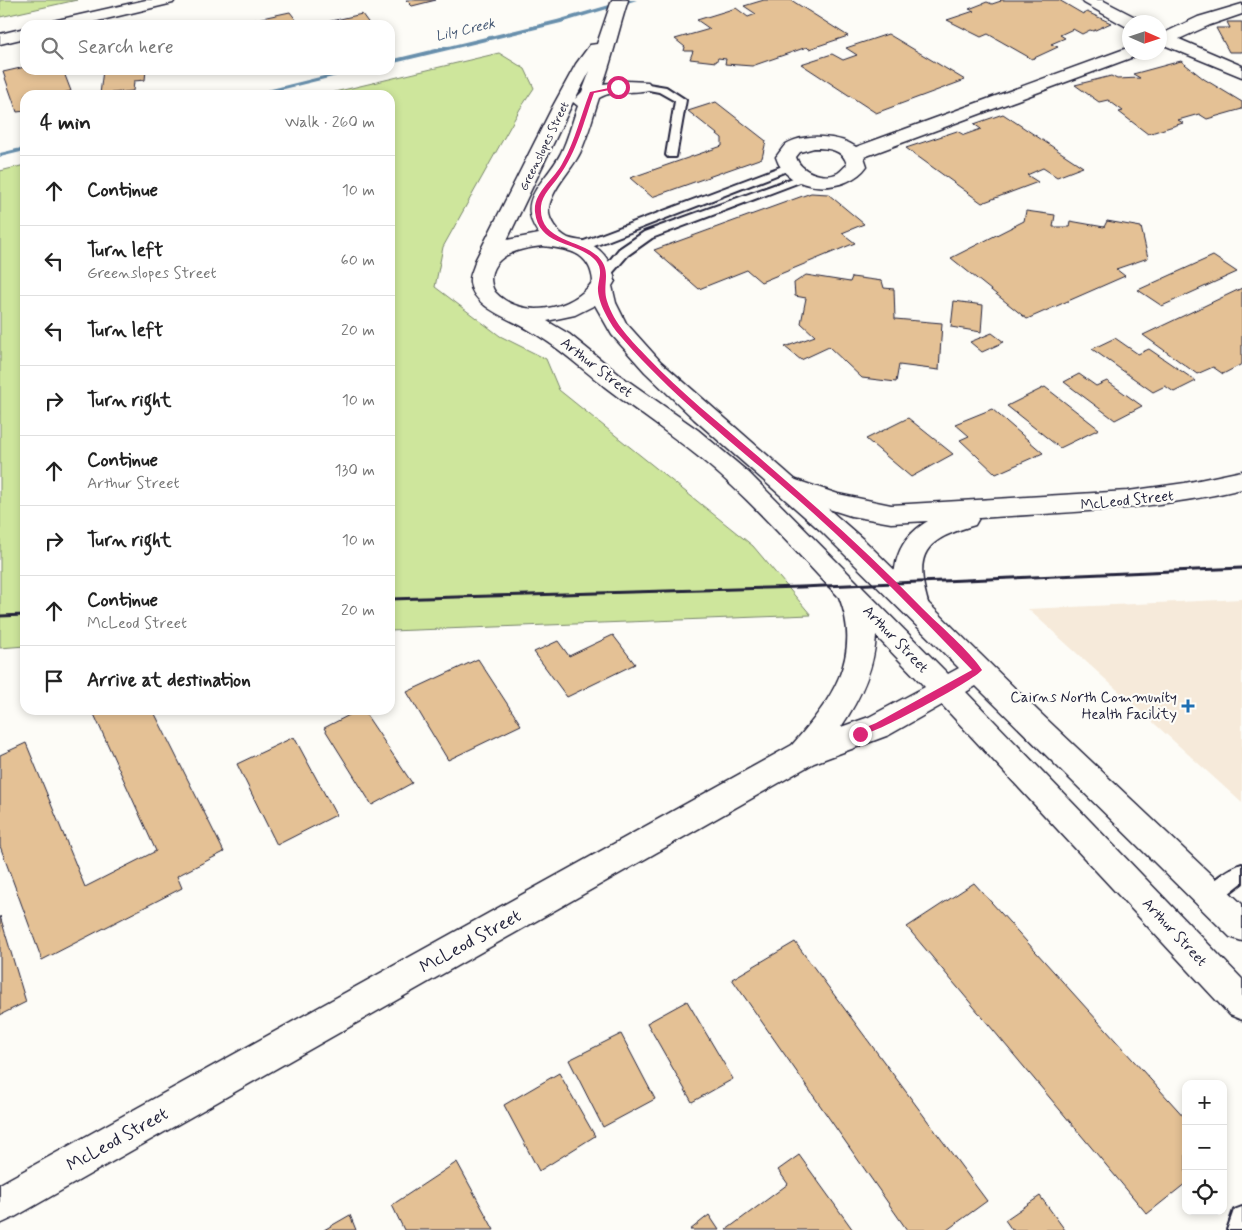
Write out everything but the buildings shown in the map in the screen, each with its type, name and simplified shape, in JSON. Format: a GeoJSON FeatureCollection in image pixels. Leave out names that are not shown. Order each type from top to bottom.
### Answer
{"type":"FeatureCollection","features":[{"type":"Feature","properties":{"kind":"street"},"geometry":{"type":"LineString","coordinates":[[77,20],[134,4],[167,0]]}},
{"type":"Feature","properties":{"kind":"street","name":"Greenslopes Street"},"geometry":{"type":"LineString","coordinates":[[570,244],[549,234],[539,216],[538,206],[544,191],[569,157],[602,62],[608,34],[620,0]]}},
{"type":"Feature","properties":{"kind":"street"},"geometry":{"type":"LineString","coordinates":[[1090,0],[1122,17]]}},
{"type":"Feature","properties":{"kind":"street"},"geometry":{"type":"LineString","coordinates":[[1167,36],[1204,21],[1242,9]]}},
{"type":"Feature","properties":{"kind":"street"},"geometry":{"type":"LineString","coordinates":[[0,39],[20,34]]}},
{"type":"Feature","properties":{"kind":"street","name":"Greenslopes Street"},"geometry":{"type":"LineString","coordinates":[[486,262],[562,106],[585,64],[608,34]]}},
{"type":"Feature","properties":{"kind":"street"},"geometry":{"type":"LineString","coordinates":[[1167,41],[1242,72]]}},
{"type":"Feature","properties":{"kind":"street"},"geometry":{"type":"LineString","coordinates":[[854,154],[1122,55]]}},
{"type":"Feature","properties":{"kind":"street"},"geometry":{"type":"LineString","coordinates":[[529,176],[580,105],[592,92],[618,87],[642,86]]}},
{"type":"Feature","properties":{"kind":"street"},"geometry":{"type":"LineString","coordinates":[[824,142],[836,144],[854,154],[858,166],[847,176],[827,180],[796,172],[786,160],[787,154],[792,148],[806,143],[824,142]]}},
{"type":"Feature","properties":{"kind":"street"},"geometry":{"type":"LineString","coordinates":[[603,281],[592,298],[578,307],[558,313],[538,315],[518,313],[500,306],[487,297],[480,285],[480,273],[486,262],[496,253],[510,246],[543,240],[570,244],[598,259],[603,267],[603,281],[603,300],[610,317],[629,342],[670,383],[893,583],[978,670],[1242,926]]}},
{"type":"Feature","properties":{"kind":"street","name":"Arthur Street"},"geometry":{"type":"LineString","coordinates":[[518,313],[561,339],[613,381],[689,436],[721,462],[763,501],[946,689],[1242,1003]]}},
{"type":"Feature","properties":{"kind":"street","name":"McLeod Street"},"geometry":{"type":"LineString","coordinates":[[787,486],[831,502],[891,514],[1011,507],[1078,506],[1156,498],[1242,480]]}},
{"type":"Feature","properties":{"kind":"street","name":"McLeod Street"},"geometry":{"type":"LineString","coordinates":[[915,606],[908,582],[908,564],[914,548],[927,534],[938,527],[1011,507]]}},
{"type":"Feature","properties":{"kind":"street"},"geometry":{"type":"LineString","coordinates":[[803,754],[821,734],[847,692],[859,661],[862,637],[860,616],[850,592]]}},
{"type":"Feature","properties":{"kind":"street","name":"McLeod Street"},"geometry":{"type":"LineString","coordinates":[[0,1204],[803,754],[879,726],[978,670]]}},
{"type":"Feature","properties":{"kind":"lane"},"geometry":{"type":"LineString","coordinates":[[642,86],[662,89],[680,100],[672,155]]}},
{"type":"Feature","properties":{"kind":"lane"},"geometry":{"type":"LineString","coordinates":[[570,244],[796,172]]}},
{"type":"Feature","properties":{"kind":"lane"},"geometry":{"type":"LineString","coordinates":[[603,281],[626,249],[648,235],[796,172]]}},
{"type":"Feature","properties":{"kind":"lane"},"geometry":{"type":"LineString","coordinates":[[1212,895],[1242,872]]}},
{"type":"Feature","properties":{"kind":"lane"},"geometry":{"type":"LineString","coordinates":[[1238,1230],[1242,1218]]}},
{"type":"Feature","properties":{"kind":"shaded area","name":"Cairns North Community Health Facility"},"geometry":{"type":"Polygon","coordinates":[[[1242,599],[1242,803],[1028,609],[1242,599]]]}},
{"type":"Feature","properties":{"kind":"green space"},"geometry":{"type":"Polygon","coordinates":[[[0,0],[77,0],[0,17],[0,0]]]}},
{"type":"Feature","properties":{"kind":"green space"},"geometry":{"type":"Polygon","coordinates":[[[499,53],[525,69],[534,88],[520,109],[443,247],[435,287],[500,336],[546,359],[559,390],[753,546],[811,615],[395,631],[395,90],[343,90],[499,53]]]}},
{"type":"Feature","properties":{"kind":"green space"},"geometry":{"type":"Polygon","coordinates":[[[20,166],[20,646],[0,648],[0,171],[20,166]]]}},
{"type":"Feature","properties":{"kind":"waterway","name":"Lily Creek"},"geometry":{"type":"LineString","coordinates":[[395,61],[559,22],[634,0]]}},
{"type":"Feature","properties":{"kind":"waterway","name":"Lily Creek"},"geometry":{"type":"LineString","coordinates":[[272,90],[336,75]]}},
{"type":"Feature","properties":{"kind":"waterway","name":"Lily Creek"},"geometry":{"type":"LineString","coordinates":[[0,155],[20,150]]}},
{"type":"Feature","properties":{"kind":"railway"},"geometry":{"type":"LineString","coordinates":[[395,599],[801,587],[1242,568]]}},
{"type":"Feature","properties":{"kind":"railway"},"geometry":{"type":"LineString","coordinates":[[0,616],[20,615]]}},
{"type":"Feature","properties":{"kind":"place","name":"Cairns North Community Health Facility"},"geometry":{"type":"Point","coordinates":[1188,706]}},
{"type":"Feature","properties":{"kind":"route"},"geometry":{"type":"LineString","coordinates":[[618,87],[592,92],[572,152],[540,198],[538,206],[539,216],[543,226],[549,234],[560,241],[580,247],[598,259],[603,267],[604,275],[602,287],[603,300],[610,317],[617,328],[647,361],[699,410],[750,452],[816,511],[893,583],[978,670],[879,726],[860,734]]}}]}
